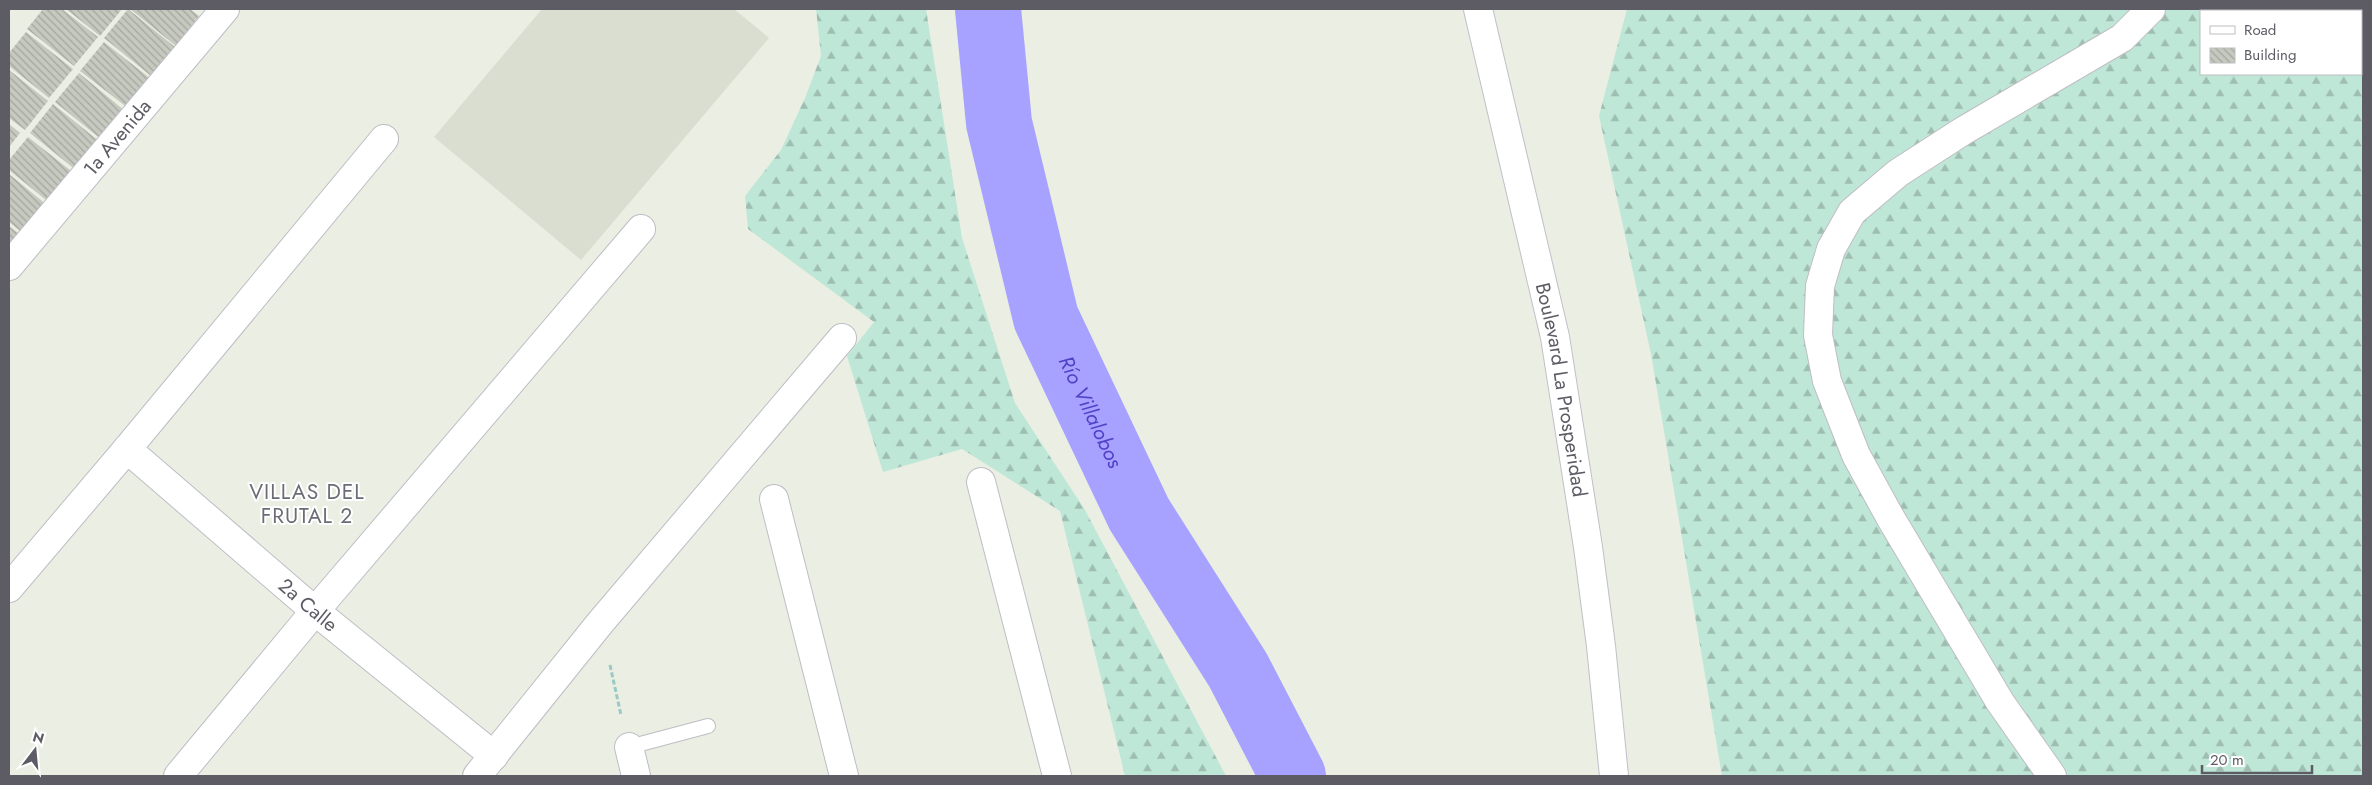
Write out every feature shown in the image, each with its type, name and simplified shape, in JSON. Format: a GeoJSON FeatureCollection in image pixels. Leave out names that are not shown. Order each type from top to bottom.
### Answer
{"type":"FeatureCollection","features":[{"type":"Feature","properties":{"kind":"street","name":"1a Avenida"},"geometry":{"type":"LineString","coordinates":[[9,266],[225,9]]}},
{"type":"Feature","properties":{"kind":"street","name":"Boulevard La Prosperidad"},"geometry":{"type":"LineString","coordinates":[[1478,9],[1555,337],[1590,556],[1614,776]]}},
{"type":"Feature","properties":{"kind":"street"},"geometry":{"type":"LineString","coordinates":[[2052,776],[2000,702],[1890,517],[1856,455],[1827,382],[1818,335],[1820,286],[1831,249],[1852,212],[1898,173],[1963,131],[2122,38],[2151,9]]}},
{"type":"Feature","properties":{"kind":"street"},"geometry":{"type":"LineString","coordinates":[[9,588],[384,139]]}},
{"type":"Feature","properties":{"kind":"street"},"geometry":{"type":"LineString","coordinates":[[178,776],[315,611],[641,229]]}},
{"type":"Feature","properties":{"kind":"street"},"geometry":{"type":"LineString","coordinates":[[485,766],[600,624],[842,338]]}},
{"type":"Feature","properties":{"kind":"street","name":"2a Calle"},"geometry":{"type":"LineString","coordinates":[[127,449],[315,611],[485,766]]}},
{"type":"Feature","properties":{"kind":"street"},"geometry":{"type":"LineString","coordinates":[[981,482],[1058,776]]}},
{"type":"Feature","properties":{"kind":"street"},"geometry":{"type":"LineString","coordinates":[[774,499],[844,776]]}},
{"type":"Feature","properties":{"kind":"street"},"geometry":{"type":"LineString","coordinates":[[629,747],[636,776]]}},
{"type":"Feature","properties":{"kind":"lane"},"geometry":{"type":"LineString","coordinates":[[629,747],[708,726]]}},
{"type":"Feature","properties":{"kind":"path"},"geometry":{"type":"LineString","coordinates":[[600,624],[629,747]]}},
{"type":"Feature","properties":{"kind":"shaded area"},"geometry":{"type":"Polygon","coordinates":[[[542,9],[734,9],[769,38],[581,260],[434,137],[542,9]]]}},
{"type":"Feature","properties":{"kind":"green space"},"geometry":{"type":"Polygon","coordinates":[[[816,9],[926,9],[962,238],[1015,403],[1085,510],[1226,776],[1125,776],[1060,511],[962,449],[883,472],[847,356],[874,322],[748,229],[745,196],[781,150],[805,98],[821,56],[816,9]]]}},
{"type":"Feature","properties":{"kind":"green space"},"geometry":{"type":"Polygon","coordinates":[[[1627,9],[2363,9],[2363,776],[1722,776],[1651,354],[1599,116],[1627,9]]]}},
{"type":"Feature","properties":{"kind":"building"},"geometry":{"type":"Polygon","coordinates":[[[43,9],[62,9],[98,37],[74,66],[27,29],[43,9]]]}},
{"type":"Feature","properties":{"kind":"building"},"geometry":{"type":"Polygon","coordinates":[[[66,9],[122,9],[100,36],[66,9]]]}},
{"type":"Feature","properties":{"kind":"building"},"geometry":{"type":"Polygon","coordinates":[[[128,9],[175,47],[151,76],[104,38],[128,9]]]}},
{"type":"Feature","properties":{"kind":"building"},"geometry":{"type":"Polygon","coordinates":[[[130,9],[190,9],[199,16],[176,46],[130,9]]]}},
{"type":"Feature","properties":{"kind":"building"},"geometry":{"type":"Polygon","coordinates":[[[26,32],[73,69],[49,98],[9,66],[9,53],[26,32]]]}},
{"type":"Feature","properties":{"kind":"building"},"geometry":{"type":"Polygon","coordinates":[[[104,42],[151,79],[128,108],[80,71],[104,42]]]}},
{"type":"Feature","properties":{"kind":"building"},"geometry":{"type":"Polygon","coordinates":[[[9,70],[48,101],[25,130],[9,118],[9,70]]]}},
{"type":"Feature","properties":{"kind":"building"},"geometry":{"type":"Polygon","coordinates":[[[79,73],[125,111],[102,140],[55,102],[79,73]]]}},
{"type":"Feature","properties":{"kind":"building"},"geometry":{"type":"Polygon","coordinates":[[[53,104],[100,142],[77,171],[30,133],[53,104]]]}},
{"type":"Feature","properties":{"kind":"building"},"geometry":{"type":"Polygon","coordinates":[[[9,124],[20,133],[9,147],[9,124]]]}},
{"type":"Feature","properties":{"kind":"building"},"geometry":{"type":"Polygon","coordinates":[[[28,137],[75,174],[51,204],[9,170],[9,160],[28,137]]]}},
{"type":"Feature","properties":{"kind":"building"},"geometry":{"type":"Polygon","coordinates":[[[9,174],[48,206],[25,235],[9,222],[9,174]]]}},
{"type":"Feature","properties":{"kind":"building"},"geometry":{"type":"Polygon","coordinates":[[[9,226],[23,237],[9,255],[9,226]]]}},
{"type":"Feature","properties":{"kind":"waterway","name":"Río Villalobos"},"geometry":{"type":"LineString","coordinates":[[988,9],[999,123],[1046,318],[1139,514],[1238,670],[1293,776]]}},
{"type":"Feature","properties":{"kind":"district","name":"VILLAS DEL FRUTAL 2"},"geometry":{"type":"Point","coordinates":[307,504]}}]}
